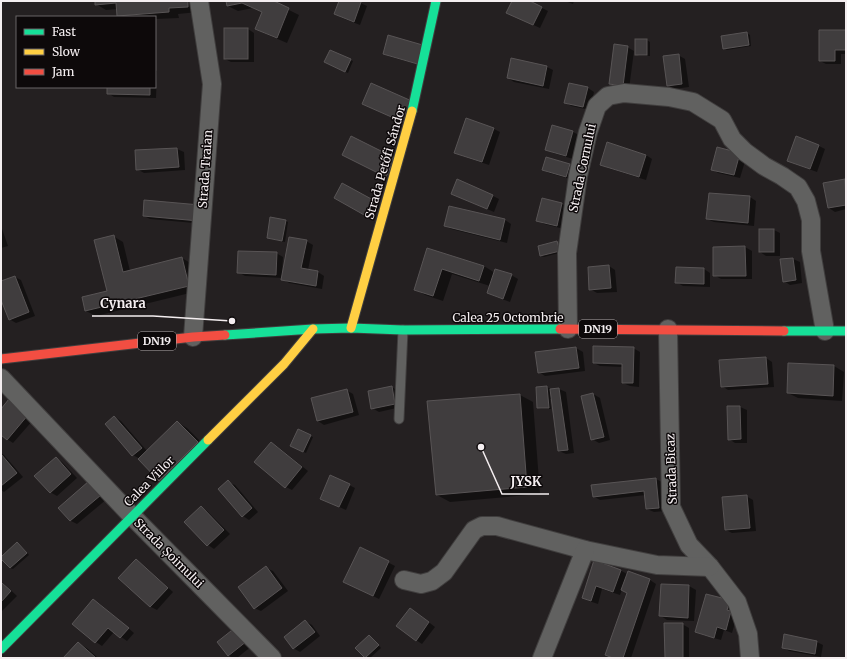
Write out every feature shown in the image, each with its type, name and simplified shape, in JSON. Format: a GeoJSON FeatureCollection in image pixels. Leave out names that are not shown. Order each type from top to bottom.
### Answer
{"type":"FeatureCollection","features":[{"type":"Feature","properties":{"kind":"main road","name":"Strada Petőfi Sándor"},"geometry":{"type":"LineString","coordinates":[[351,328],[415,100],[436,1]]}},
{"type":"Feature","properties":{"kind":"main road","name":"DN19"},"geometry":{"type":"LineString","coordinates":[[1,359],[193,337],[313,329]]}},
{"type":"Feature","properties":{"kind":"main road","name":"Calea 25 Octombrie"},"geometry":{"type":"LineString","coordinates":[[313,329],[846,331]]}},
{"type":"Feature","properties":{"kind":"main road","name":"Calea Viilor"},"geometry":{"type":"LineString","coordinates":[[1,649],[284,364],[313,329]]}},
{"type":"Feature","properties":{"kind":"street","name":"Strada Traian"},"geometry":{"type":"LineString","coordinates":[[193,337],[212,84],[199,1]]}},
{"type":"Feature","properties":{"kind":"street","name":"Strada Cornului"},"geometry":{"type":"LineString","coordinates":[[568,329],[567,253],[578,176],[588,132],[597,106],[608,96],[624,93],[669,97],[693,102],[722,120],[732,139],[745,152],[764,166],[798,187],[806,201],[811,220],[811,251],[825,331]]}},
{"type":"Feature","properties":{"kind":"street","name":"Strada Bicaz"},"geometry":{"type":"LineString","coordinates":[[668,330],[671,507],[689,545],[710,567],[737,602],[748,634],[750,658]]}},
{"type":"Feature","properties":{"kind":"street","name":"Strada Șoimului"},"geometry":{"type":"LineString","coordinates":[[1,378],[132,516],[272,658]]}},
{"type":"Feature","properties":{"kind":"street"},"geometry":{"type":"LineString","coordinates":[[404,580],[421,584],[432,581],[444,572],[474,530],[482,526],[497,526],[585,550],[657,565],[710,567]]}},
{"type":"Feature","properties":{"kind":"street"},"geometry":{"type":"LineString","coordinates":[[542,658],[585,550]]}},
{"type":"Feature","properties":{"kind":"lane"},"geometry":{"type":"LineString","coordinates":[[399,419],[403,330]]}},
{"type":"Feature","properties":{"kind":"building"},"geometry":{"type":"Polygon","coordinates":[[[95,1],[188,1],[188,7],[169,8],[169,12],[117,16],[116,3],[95,5],[95,1]]]}},
{"type":"Feature","properties":{"kind":"building"},"geometry":{"type":"Polygon","coordinates":[[[226,1],[274,1],[289,8],[277,38],[255,29],[262,12],[242,3],[227,6],[226,1]]]}},
{"type":"Feature","properties":{"kind":"building"},"geometry":{"type":"Polygon","coordinates":[[[339,1],[361,2],[354,22],[334,14],[339,1]]]}},
{"type":"Feature","properties":{"kind":"building"},"geometry":{"type":"Polygon","coordinates":[[[512,1],[530,1],[542,7],[533,25],[506,13],[512,1]]]}},
{"type":"Feature","properties":{"kind":"building"},"geometry":{"type":"Polygon","coordinates":[[[224,28],[248,28],[248,59],[224,59],[224,28]]]}},
{"type":"Feature","properties":{"kind":"building"},"geometry":{"type":"Polygon","coordinates":[[[819,30],[846,30],[846,50],[835,50],[835,61],[819,61],[819,30]]]}},
{"type":"Feature","properties":{"kind":"building"},"geometry":{"type":"Polygon","coordinates":[[[747,32],[749,45],[723,49],[721,36],[747,32]]]}},
{"type":"Feature","properties":{"kind":"building"},"geometry":{"type":"Polygon","coordinates":[[[388,35],[426,46],[421,65],[383,54],[388,35]]]}},
{"type":"Feature","properties":{"kind":"building"},"geometry":{"type":"Polygon","coordinates":[[[635,39],[647,39],[647,55],[635,55],[635,39]]]}},
{"type":"Feature","properties":{"kind":"building"},"geometry":{"type":"Polygon","coordinates":[[[614,44],[628,46],[623,86],[609,84],[614,44]]]}},
{"type":"Feature","properties":{"kind":"building"},"geometry":{"type":"Polygon","coordinates":[[[330,50],[351,59],[345,72],[324,62],[330,50]]]}},
{"type":"Feature","properties":{"kind":"building"},"geometry":{"type":"Polygon","coordinates":[[[679,54],[682,84],[667,86],[663,56],[679,54]]]}},
{"type":"Feature","properties":{"kind":"building"},"geometry":{"type":"Polygon","coordinates":[[[511,58],[547,66],[543,86],[507,78],[511,58]]]}},
{"type":"Feature","properties":{"kind":"building"},"geometry":{"type":"Polygon","coordinates":[[[371,83],[414,102],[405,123],[362,104],[371,83]]]}},
{"type":"Feature","properties":{"kind":"building"},"geometry":{"type":"Polygon","coordinates":[[[569,83],[588,87],[583,107],[564,103],[569,83]]]}},
{"type":"Feature","properties":{"kind":"building"},"geometry":{"type":"Polygon","coordinates":[[[107,88],[150,88],[150,95],[107,94],[107,88]]]}},
{"type":"Feature","properties":{"kind":"building"},"geometry":{"type":"Polygon","coordinates":[[[466,118],[494,128],[482,162],[454,153],[466,118]]]}},
{"type":"Feature","properties":{"kind":"building"},"geometry":{"type":"Polygon","coordinates":[[[552,125],[573,131],[566,156],[545,150],[552,125]]]}},
{"type":"Feature","properties":{"kind":"building"},"geometry":{"type":"Polygon","coordinates":[[[351,136],[395,158],[386,177],[342,155],[351,136]]]}},
{"type":"Feature","properties":{"kind":"building"},"geometry":{"type":"Polygon","coordinates":[[[796,136],[819,145],[810,169],[787,161],[796,136]]]}},
{"type":"Feature","properties":{"kind":"building"},"geometry":{"type":"Polygon","coordinates":[[[607,142],[646,155],[639,177],[600,165],[607,142]]]}},
{"type":"Feature","properties":{"kind":"building"},"geometry":{"type":"Polygon","coordinates":[[[717,147],[740,153],[734,175],[711,170],[717,147]]]}},
{"type":"Feature","properties":{"kind":"building"},"geometry":{"type":"Polygon","coordinates":[[[177,148],[179,167],[136,170],[135,150],[177,148]]]}},
{"type":"Feature","properties":{"kind":"building"},"geometry":{"type":"Polygon","coordinates":[[[546,157],[570,164],[566,177],[542,170],[546,157]]]}},
{"type":"Feature","properties":{"kind":"building"},"geometry":{"type":"Polygon","coordinates":[[[457,179],[493,195],[487,209],[451,194],[457,179]]]}},
{"type":"Feature","properties":{"kind":"building"},"geometry":{"type":"Polygon","coordinates":[[[845,179],[846,205],[828,208],[823,183],[845,179]]]}},
{"type":"Feature","properties":{"kind":"building"},"geometry":{"type":"Polygon","coordinates":[[[342,183],[375,201],[366,216],[334,198],[342,183]]]}},
{"type":"Feature","properties":{"kind":"building"},"geometry":{"type":"Polygon","coordinates":[[[709,193],[750,196],[748,223],[706,219],[709,193]]]}},
{"type":"Feature","properties":{"kind":"building"},"geometry":{"type":"Polygon","coordinates":[[[542,198],[562,203],[557,226],[536,221],[542,198]]]}},
{"type":"Feature","properties":{"kind":"building"},"geometry":{"type":"Polygon","coordinates":[[[144,200],[200,205],[199,221],[143,216],[144,200]]]}},
{"type":"Feature","properties":{"kind":"building"},"geometry":{"type":"Polygon","coordinates":[[[449,206],[505,219],[500,240],[444,226],[449,206]]]}},
{"type":"Feature","properties":{"kind":"building"},"geometry":{"type":"Polygon","coordinates":[[[270,217],[286,220],[282,241],[267,238],[270,217]]]}},
{"type":"Feature","properties":{"kind":"building"},"geometry":{"type":"Polygon","coordinates":[[[759,229],[774,229],[774,252],[759,252],[759,229]]]}},
{"type":"Feature","properties":{"kind":"building"},"geometry":{"type":"Polygon","coordinates":[[[114,235],[123,272],[182,257],[189,286],[85,311],[82,297],[107,291],[94,240],[114,235]]]}},
{"type":"Feature","properties":{"kind":"building"},"geometry":{"type":"Polygon","coordinates":[[[289,237],[307,240],[301,268],[318,271],[316,286],[281,280],[289,237]]]}},
{"type":"Feature","properties":{"kind":"building"},"geometry":{"type":"Polygon","coordinates":[[[557,241],[560,251],[540,256],[538,246],[557,241]]]}},
{"type":"Feature","properties":{"kind":"building"},"geometry":{"type":"Polygon","coordinates":[[[745,246],[746,276],[713,276],[713,247],[745,246]]]}},
{"type":"Feature","properties":{"kind":"building"},"geometry":{"type":"Polygon","coordinates":[[[427,248],[484,266],[479,281],[442,269],[433,296],[414,290],[427,248]]]}},
{"type":"Feature","properties":{"kind":"building"},"geometry":{"type":"Polygon","coordinates":[[[238,251],[277,252],[276,275],[237,273],[238,251]]]}},
{"type":"Feature","properties":{"kind":"building"},"geometry":{"type":"Polygon","coordinates":[[[793,258],[796,280],[783,282],[780,259],[793,258]]]}},
{"type":"Feature","properties":{"kind":"building"},"geometry":{"type":"Polygon","coordinates":[[[609,265],[611,288],[589,290],[588,267],[609,265]]]}},
{"type":"Feature","properties":{"kind":"building"},"geometry":{"type":"Polygon","coordinates":[[[676,267],[704,268],[704,284],[675,283],[676,267]]]}},
{"type":"Feature","properties":{"kind":"building"},"geometry":{"type":"Polygon","coordinates":[[[495,269],[512,274],[503,299],[487,293],[495,269]]]}},
{"type":"Feature","properties":{"kind":"building"},"geometry":{"type":"Polygon","coordinates":[[[15,276],[29,312],[9,320],[1,300],[1,281],[15,276]]]}},
{"type":"Feature","properties":{"kind":"building"},"geometry":{"type":"Polygon","coordinates":[[[593,346],[634,347],[633,383],[622,383],[622,364],[593,363],[593,346]]]}},
{"type":"Feature","properties":{"kind":"building"},"geometry":{"type":"Polygon","coordinates":[[[576,347],[579,368],[538,373],[535,352],[576,347]]]}},
{"type":"Feature","properties":{"kind":"building"},"geometry":{"type":"Polygon","coordinates":[[[766,357],[768,384],[721,387],[719,360],[766,357]]]}},
{"type":"Feature","properties":{"kind":"building"},"geometry":{"type":"Polygon","coordinates":[[[788,363],[834,365],[833,396],[787,393],[788,363]]]}},
{"type":"Feature","properties":{"kind":"building"},"geometry":{"type":"Polygon","coordinates":[[[392,386],[395,404],[371,409],[368,391],[392,386]]]}},
{"type":"Feature","properties":{"kind":"building"},"geometry":{"type":"Polygon","coordinates":[[[547,386],[549,408],[537,408],[536,387],[547,386]]]}},
{"type":"Feature","properties":{"kind":"building"},"geometry":{"type":"Polygon","coordinates":[[[559,388],[568,450],[558,451],[550,389],[559,388]]]}},
{"type":"Feature","properties":{"kind":"building"},"geometry":{"type":"Polygon","coordinates":[[[347,389],[353,412],[317,421],[311,398],[347,389]]]}},
{"type":"Feature","properties":{"kind":"building"},"geometry":{"type":"Polygon","coordinates":[[[593,393],[604,437],[591,440],[581,396],[593,393]]]}},
{"type":"Feature","properties":{"kind":"building"},"geometry":{"type":"Polygon","coordinates":[[[520,394],[527,487],[436,495],[427,401],[520,394]]]}},
{"type":"Feature","properties":{"kind":"building"},"geometry":{"type":"Polygon","coordinates":[[[9,399],[28,415],[7,440],[1,435],[1,409],[9,399]]]}},
{"type":"Feature","properties":{"kind":"building"},"geometry":{"type":"Polygon","coordinates":[[[727,406],[740,406],[741,439],[728,440],[727,406]]]}},
{"type":"Feature","properties":{"kind":"building"},"geometry":{"type":"Polygon","coordinates":[[[114,416],[142,448],[132,456],[105,424],[114,416]]]}},
{"type":"Feature","properties":{"kind":"building"},"geometry":{"type":"Polygon","coordinates":[[[177,421],[198,442],[159,481],[138,459],[177,421]]]}},
{"type":"Feature","properties":{"kind":"building"},"geometry":{"type":"Polygon","coordinates":[[[298,429],[311,435],[303,452],[290,446],[298,429]]]}},
{"type":"Feature","properties":{"kind":"building"},"geometry":{"type":"Polygon","coordinates":[[[271,442],[302,467],[285,488],[254,462],[271,442]]]}},
{"type":"Feature","properties":{"kind":"building"},"geometry":{"type":"Polygon","coordinates":[[[1,454],[17,473],[1,486],[1,454]]]}},
{"type":"Feature","properties":{"kind":"building"},"geometry":{"type":"Polygon","coordinates":[[[56,457],[71,474],[50,493],[34,476],[56,457]]]}},
{"type":"Feature","properties":{"kind":"building"},"geometry":{"type":"Polygon","coordinates":[[[330,475],[350,484],[339,507],[320,499],[330,475]]]}},
{"type":"Feature","properties":{"kind":"building"},"geometry":{"type":"Polygon","coordinates":[[[656,478],[659,508],[646,509],[644,491],[593,497],[591,485],[656,478]]]}},
{"type":"Feature","properties":{"kind":"building"},"geometry":{"type":"Polygon","coordinates":[[[228,480],[252,508],[242,517],[218,489],[228,480]]]}},
{"type":"Feature","properties":{"kind":"building"},"geometry":{"type":"Polygon","coordinates":[[[89,481],[101,495],[70,521],[58,508],[89,481]]]}},
{"type":"Feature","properties":{"kind":"building"},"geometry":{"type":"Polygon","coordinates":[[[747,495],[750,528],[725,530],[722,497],[747,495]]]}},
{"type":"Feature","properties":{"kind":"building"},"geometry":{"type":"Polygon","coordinates":[[[201,506],[224,530],[207,546],[184,522],[201,506]]]}},
{"type":"Feature","properties":{"kind":"building"},"geometry":{"type":"Polygon","coordinates":[[[17,542],[27,553],[10,568],[1,559],[1,557],[17,542]]]}},
{"type":"Feature","properties":{"kind":"building"},"geometry":{"type":"Polygon","coordinates":[[[360,547],[389,561],[373,596],[343,582],[360,547]]]}},
{"type":"Feature","properties":{"kind":"building"},"geometry":{"type":"Polygon","coordinates":[[[136,559],[168,588],[150,607],[118,578],[136,559]]]}},
{"type":"Feature","properties":{"kind":"building"},"geometry":{"type":"Polygon","coordinates":[[[594,560],[621,570],[613,592],[596,586],[591,601],[582,598],[594,560]]]}},
{"type":"Feature","properties":{"kind":"building"},"geometry":{"type":"Polygon","coordinates":[[[266,566],[282,588],[254,609],[238,587],[266,566]]]}},
{"type":"Feature","properties":{"kind":"building"},"geometry":{"type":"Polygon","coordinates":[[[628,571],[650,579],[623,658],[613,658],[605,655],[627,593],[621,590],[628,571]]]}},
{"type":"Feature","properties":{"kind":"building"},"geometry":{"type":"Polygon","coordinates":[[[1,582],[11,591],[1,602],[1,582]]]}},
{"type":"Feature","properties":{"kind":"building"},"geometry":{"type":"Polygon","coordinates":[[[661,584],[689,585],[688,618],[659,616],[661,584]]]}},
{"type":"Feature","properties":{"kind":"building"},"geometry":{"type":"Polygon","coordinates":[[[706,594],[730,600],[727,610],[731,611],[726,630],[717,627],[714,638],[695,632],[706,594]]]}},
{"type":"Feature","properties":{"kind":"building"},"geometry":{"type":"Polygon","coordinates":[[[93,599],[129,628],[120,638],[108,628],[95,643],[72,624],[93,599]]]}},
{"type":"Feature","properties":{"kind":"building"},"geometry":{"type":"Polygon","coordinates":[[[410,608],[429,622],[416,641],[396,626],[410,608]]]}},
{"type":"Feature","properties":{"kind":"building"},"geometry":{"type":"Polygon","coordinates":[[[305,620],[315,632],[293,649],[284,637],[305,620]]]}},
{"type":"Feature","properties":{"kind":"building"},"geometry":{"type":"Polygon","coordinates":[[[664,623],[683,623],[683,658],[665,658],[664,623]]]}},
{"type":"Feature","properties":{"kind":"building"},"geometry":{"type":"Polygon","coordinates":[[[236,627],[247,641],[228,656],[217,642],[236,627]]]}},
{"type":"Feature","properties":{"kind":"building"},"geometry":{"type":"Polygon","coordinates":[[[784,634],[817,641],[815,654],[782,648],[784,634]]]}},
{"type":"Feature","properties":{"kind":"building"},"geometry":{"type":"Polygon","coordinates":[[[369,635],[379,645],[365,658],[355,648],[369,635]]]}},
{"type":"Feature","properties":{"kind":"building"},"geometry":{"type":"Polygon","coordinates":[[[78,642],[96,658],[63,658],[78,642]]]}},
{"type":"Feature","properties":{"kind":"traffic: fast"},"geometry":{"type":"LineString","coordinates":[[412,111],[436,1]]}},
{"type":"Feature","properties":{"kind":"traffic: fast"},"geometry":{"type":"LineString","coordinates":[[225,335],[351,328],[403,330],[560,329]]}},
{"type":"Feature","properties":{"kind":"traffic: fast"},"geometry":{"type":"LineString","coordinates":[[784,331],[846,331]]}},
{"type":"Feature","properties":{"kind":"traffic: fast"},"geometry":{"type":"LineString","coordinates":[[1,649],[208,440]]}},
{"type":"Feature","properties":{"kind":"traffic: slow"},"geometry":{"type":"LineString","coordinates":[[351,328],[412,111]]}},
{"type":"Feature","properties":{"kind":"traffic: slow"},"geometry":{"type":"LineString","coordinates":[[208,440],[284,364],[313,329]]}},
{"type":"Feature","properties":{"kind":"traffic: jam"},"geometry":{"type":"LineString","coordinates":[[560,329],[784,331]]}},
{"type":"Feature","properties":{"kind":"traffic: jam"},"geometry":{"type":"LineString","coordinates":[[1,359],[193,337],[225,335]]}},
{"type":"Feature","properties":{"kind":"place","name":"Cynara"},"geometry":{"type":"Point","coordinates":[232,321]}},
{"type":"Feature","properties":{"kind":"place","name":"JYSK"},"geometry":{"type":"Point","coordinates":[481,447]}}]}
